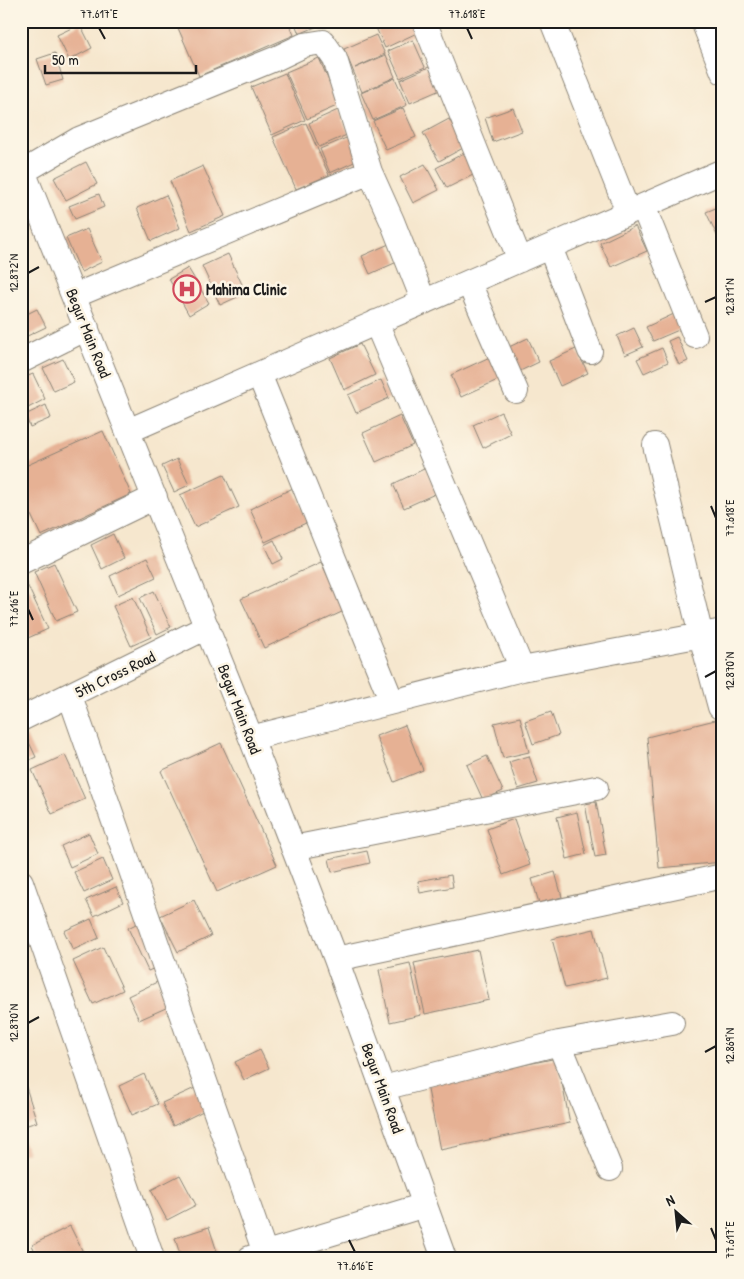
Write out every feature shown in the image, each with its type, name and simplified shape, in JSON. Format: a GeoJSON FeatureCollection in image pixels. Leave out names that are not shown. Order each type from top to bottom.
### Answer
{"type":"FeatureCollection","features":[{"type":"Feature","properties":{"kind":"street"},"geometry":{"type":"LineString","coordinates":[[424,21],[520,260]]}},
{"type":"Feature","properties":{"kind":"street"},"geometry":{"type":"LineString","coordinates":[[552,21],[695,336]]}},
{"type":"Feature","properties":{"kind":"street"},"geometry":{"type":"LineString","coordinates":[[703,21],[723,72]]}},
{"type":"Feature","properties":{"kind":"street"},"geometry":{"type":"LineString","coordinates":[[22,170],[79,140],[304,45],[323,42],[335,59],[370,172],[392,221],[424,302]]}},
{"type":"Feature","properties":{"kind":"street","name":"Begur Main Road"},"geometry":{"type":"LineString","coordinates":[[22,170],[251,738],[336,959],[444,1258]]}},
{"type":"Feature","properties":{"kind":"street"},"geometry":{"type":"LineString","coordinates":[[128,431],[723,171]]}},
{"type":"Feature","properties":{"kind":"street"},"geometry":{"type":"LineString","coordinates":[[74,296],[370,172]]}},
{"type":"Feature","properties":{"kind":"street"},"geometry":{"type":"LineString","coordinates":[[550,246],[590,351]]}},
{"type":"Feature","properties":{"kind":"street"},"geometry":{"type":"LineString","coordinates":[[469,283],[516,391]]}},
{"type":"Feature","properties":{"kind":"street"},"geometry":{"type":"LineString","coordinates":[[376,322],[522,670]]}},
{"type":"Feature","properties":{"kind":"street"},"geometry":{"type":"LineString","coordinates":[[21,361],[87,328]]}},
{"type":"Feature","properties":{"kind":"street"},"geometry":{"type":"LineString","coordinates":[[259,374],[392,702]]}},
{"type":"Feature","properties":{"kind":"street"},"geometry":{"type":"LineString","coordinates":[[655,445],[712,634],[720,707]]}},
{"type":"Feature","properties":{"kind":"street"},"geometry":{"type":"LineString","coordinates":[[21,562],[155,496]]}},
{"type":"Feature","properties":{"kind":"street","name":"5th Cross Road"},"geometry":{"type":"LineString","coordinates":[[21,719],[208,628]]}},
{"type":"Feature","properties":{"kind":"street"},"geometry":{"type":"LineString","coordinates":[[251,738],[522,670],[712,634]]}},
{"type":"Feature","properties":{"kind":"street"},"geometry":{"type":"LineString","coordinates":[[70,696],[257,1256],[304,1250],[425,1205]]}},
{"type":"Feature","properties":{"kind":"street"},"geometry":{"type":"LineString","coordinates":[[293,848],[596,788]]}},
{"type":"Feature","properties":{"kind":"street"},"geometry":{"type":"LineString","coordinates":[[336,959],[723,876]]}},
{"type":"Feature","properties":{"kind":"street"},"geometry":{"type":"LineString","coordinates":[[21,882],[152,1258]]}},
{"type":"Feature","properties":{"kind":"street"},"geometry":{"type":"LineString","coordinates":[[382,1088],[559,1043],[672,1023]]}},
{"type":"Feature","properties":{"kind":"street"},"geometry":{"type":"LineString","coordinates":[[559,1043],[610,1169]]}},
{"type":"Feature","properties":{"kind":"building"},"geometry":{"type":"Polygon","coordinates":[[[175,21],[288,21],[294,35],[199,76],[175,21]]]}},
{"type":"Feature","properties":{"kind":"building"},"geometry":{"type":"Polygon","coordinates":[[[294,21],[330,21],[299,34],[294,21]]]}},
{"type":"Feature","properties":{"kind":"building"},"geometry":{"type":"Polygon","coordinates":[[[373,21],[414,21],[419,32],[385,48],[373,21]]]}},
{"type":"Feature","properties":{"kind":"building"},"geometry":{"type":"Polygon","coordinates":[[[80,24],[92,48],[69,60],[57,35],[80,24]]]}},
{"type":"Feature","properties":{"kind":"building"},"geometry":{"type":"Polygon","coordinates":[[[376,35],[385,54],[355,68],[386,55],[395,77],[362,92],[344,49],[376,35]]]}},
{"type":"Feature","properties":{"kind":"building"},"geometry":{"type":"Polygon","coordinates":[[[413,40],[425,67],[400,78],[388,51],[413,40]]]}},
{"type":"Feature","properties":{"kind":"building"},"geometry":{"type":"Polygon","coordinates":[[[55,53],[63,80],[46,85],[37,59],[55,53]]]}},
{"type":"Feature","properties":{"kind":"building"},"geometry":{"type":"Polygon","coordinates":[[[319,58],[339,105],[307,119],[286,72],[319,58]]]}},
{"type":"Feature","properties":{"kind":"building"},"geometry":{"type":"Polygon","coordinates":[[[429,67],[440,90],[410,103],[400,80],[429,67]]]}},
{"type":"Feature","properties":{"kind":"building"},"geometry":{"type":"Polygon","coordinates":[[[285,73],[305,120],[272,135],[251,87],[285,73]]]}},
{"type":"Feature","properties":{"kind":"building"},"geometry":{"type":"Polygon","coordinates":[[[395,78],[407,105],[373,120],[361,93],[395,78]]]}},
{"type":"Feature","properties":{"kind":"building"},"geometry":{"type":"Polygon","coordinates":[[[403,108],[416,137],[386,150],[373,121],[403,108]]]}},
{"type":"Feature","properties":{"kind":"building"},"geometry":{"type":"Polygon","coordinates":[[[513,108],[522,131],[493,142],[485,118],[513,108]]]}},
{"type":"Feature","properties":{"kind":"building"},"geometry":{"type":"Polygon","coordinates":[[[338,110],[349,134],[319,147],[309,123],[338,110]]]}},
{"type":"Feature","properties":{"kind":"building"},"geometry":{"type":"Polygon","coordinates":[[[449,119],[465,147],[439,161],[423,133],[449,119]]]}},
{"type":"Feature","properties":{"kind":"building"},"geometry":{"type":"Polygon","coordinates":[[[306,123],[329,175],[296,189],[273,137],[306,123]]]}},
{"type":"Feature","properties":{"kind":"building"},"geometry":{"type":"Polygon","coordinates":[[[351,136],[361,159],[330,173],[320,149],[351,136]]]}},
{"type":"Feature","properties":{"kind":"building"},"geometry":{"type":"Polygon","coordinates":[[[464,153],[475,174],[447,188],[436,168],[464,153]]]}},
{"type":"Feature","properties":{"kind":"building"},"geometry":{"type":"Polygon","coordinates":[[[86,162],[97,184],[66,200],[54,178],[86,162]]]}},
{"type":"Feature","properties":{"kind":"building"},"geometry":{"type":"Polygon","coordinates":[[[425,164],[439,190],[413,203],[400,177],[425,164]]]}},
{"type":"Feature","properties":{"kind":"building"},"geometry":{"type":"Polygon","coordinates":[[[203,166],[225,216],[191,231],[170,181],[203,166]]]}},
{"type":"Feature","properties":{"kind":"building"},"geometry":{"type":"Polygon","coordinates":[[[99,194],[104,207],[75,219],[69,206],[99,194]]]}},
{"type":"Feature","properties":{"kind":"building"},"geometry":{"type":"Polygon","coordinates":[[[166,195],[180,228],[151,241],[137,208],[166,195]]]}},
{"type":"Feature","properties":{"kind":"building"},"geometry":{"type":"Polygon","coordinates":[[[723,205],[723,248],[706,212],[723,205]]]}},
{"type":"Feature","properties":{"kind":"building"},"geometry":{"type":"Polygon","coordinates":[[[635,226],[647,251],[611,267],[600,243],[635,226]]]}},
{"type":"Feature","properties":{"kind":"building"},"geometry":{"type":"Polygon","coordinates":[[[87,229],[102,262],[81,272],[66,238],[87,229]]]}},
{"type":"Feature","properties":{"kind":"building"},"geometry":{"type":"Polygon","coordinates":[[[21,244],[27,256],[21,259],[21,244]]]}},
{"type":"Feature","properties":{"kind":"building"},"geometry":{"type":"Polygon","coordinates":[[[389,244],[397,262],[370,274],[362,256],[389,244]]]}},
{"type":"Feature","properties":{"kind":"building"},"geometry":{"type":"Polygon","coordinates":[[[228,254],[246,293],[220,305],[202,266],[228,254]]]}},
{"type":"Feature","properties":{"kind":"building"},"geometry":{"type":"Polygon","coordinates":[[[188,268],[209,303],[189,315],[169,279],[188,268]]]}},
{"type":"Feature","properties":{"kind":"building"},"geometry":{"type":"Polygon","coordinates":[[[37,309],[46,327],[21,339],[21,317],[37,309]]]}},
{"type":"Feature","properties":{"kind":"building"},"geometry":{"type":"Polygon","coordinates":[[[674,314],[681,329],[653,341],[646,327],[674,314]]]}},
{"type":"Feature","properties":{"kind":"building"},"geometry":{"type":"Polygon","coordinates":[[[634,328],[643,347],[625,355],[617,336],[634,328]]]}},
{"type":"Feature","properties":{"kind":"building"},"geometry":{"type":"Polygon","coordinates":[[[677,337],[688,361],[679,365],[668,341],[677,337]]]}},
{"type":"Feature","properties":{"kind":"building"},"geometry":{"type":"Polygon","coordinates":[[[528,338],[539,362],[520,371],[509,347],[528,338]]]}},
{"type":"Feature","properties":{"kind":"building"},"geometry":{"type":"Polygon","coordinates":[[[360,344],[375,375],[344,390],[330,358],[360,344]]]}},
{"type":"Feature","properties":{"kind":"building"},"geometry":{"type":"Polygon","coordinates":[[[662,348],[668,362],[644,373],[637,359],[662,348]]]}},
{"type":"Feature","properties":{"kind":"building"},"geometry":{"type":"Polygon","coordinates":[[[576,349],[588,373],[560,386],[549,361],[576,349]]]}},
{"type":"Feature","properties":{"kind":"building"},"geometry":{"type":"Polygon","coordinates":[[[494,355],[504,377],[461,397],[451,375],[494,355]]]}},
{"type":"Feature","properties":{"kind":"building"},"geometry":{"type":"Polygon","coordinates":[[[63,359],[74,382],[54,391],[43,368],[63,359]]]}},
{"type":"Feature","properties":{"kind":"building"},"geometry":{"type":"Polygon","coordinates":[[[33,374],[45,399],[28,408],[21,394],[21,379],[33,374]]]}},
{"type":"Feature","properties":{"kind":"building"},"geometry":{"type":"Polygon","coordinates":[[[381,380],[389,398],[356,413],[348,395],[381,380]]]}},
{"type":"Feature","properties":{"kind":"building"},"geometry":{"type":"Polygon","coordinates":[[[46,405],[51,418],[30,427],[25,415],[46,405]]]}},
{"type":"Feature","properties":{"kind":"building"},"geometry":{"type":"Polygon","coordinates":[[[501,412],[511,434],[483,448],[473,425],[501,412]]]}},
{"type":"Feature","properties":{"kind":"building"},"geometry":{"type":"Polygon","coordinates":[[[400,416],[413,445],[376,462],[363,433],[400,416]]]}},
{"type":"Feature","properties":{"kind":"building"},"geometry":{"type":"Polygon","coordinates":[[[103,431],[131,494],[41,536],[21,494],[21,468],[103,431]]]}},
{"type":"Feature","properties":{"kind":"building"},"geometry":{"type":"Polygon","coordinates":[[[177,459],[189,485],[174,492],[162,466],[177,459]]]}},
{"type":"Feature","properties":{"kind":"building"},"geometry":{"type":"Polygon","coordinates":[[[426,468],[437,493],[404,508],[393,484],[426,468]]]}},
{"type":"Feature","properties":{"kind":"building"},"geometry":{"type":"Polygon","coordinates":[[[224,475],[239,507],[195,527],[180,495],[224,475]]]}},
{"type":"Feature","properties":{"kind":"building"},"geometry":{"type":"Polygon","coordinates":[[[293,488],[308,522],[265,542],[250,509],[293,488]]]}},
{"type":"Feature","properties":{"kind":"building"},"geometry":{"type":"Polygon","coordinates":[[[113,534],[124,558],[102,569],[91,545],[113,534]]]}},
{"type":"Feature","properties":{"kind":"building"},"geometry":{"type":"Polygon","coordinates":[[[274,540],[283,559],[273,564],[264,545],[274,540]]]}},
{"type":"Feature","properties":{"kind":"building"},"geometry":{"type":"Polygon","coordinates":[[[147,558],[156,577],[118,595],[110,576],[147,558]]]}},
{"type":"Feature","properties":{"kind":"building"},"geometry":{"type":"Polygon","coordinates":[[[321,562],[344,611],[264,648],[241,599],[321,562]]]}},
{"type":"Feature","properties":{"kind":"building"},"geometry":{"type":"Polygon","coordinates":[[[54,563],[77,612],[56,621],[34,572],[54,563]]]}},
{"type":"Feature","properties":{"kind":"building"},"geometry":{"type":"Polygon","coordinates":[[[21,576],[23,576],[48,629],[28,638],[21,624],[21,576]]]}},
{"type":"Feature","properties":{"kind":"building"},"geometry":{"type":"Polygon","coordinates":[[[154,591],[171,627],[157,634],[140,598],[154,591]]]}},
{"type":"Feature","properties":{"kind":"building"},"geometry":{"type":"Polygon","coordinates":[[[133,597],[151,637],[131,646],[113,606],[133,597]]]}},
{"type":"Feature","properties":{"kind":"building"},"geometry":{"type":"Polygon","coordinates":[[[551,712],[559,735],[533,744],[525,721],[551,712]]]}},
{"type":"Feature","properties":{"kind":"building"},"geometry":{"type":"Polygon","coordinates":[[[520,717],[529,752],[503,758],[494,723],[520,717]]]}},
{"type":"Feature","properties":{"kind":"building"},"geometry":{"type":"Polygon","coordinates":[[[723,718],[723,862],[659,868],[647,737],[723,718]]]}},
{"type":"Feature","properties":{"kind":"building"},"geometry":{"type":"Polygon","coordinates":[[[405,725],[423,770],[394,782],[376,736],[405,725]]]}},
{"type":"Feature","properties":{"kind":"building"},"geometry":{"type":"Polygon","coordinates":[[[26,736],[36,757],[21,764],[21,738],[26,736]]]}},
{"type":"Feature","properties":{"kind":"building"},"geometry":{"type":"Polygon","coordinates":[[[221,743],[277,865],[217,892],[161,771],[221,743]]]}},
{"type":"Feature","properties":{"kind":"building"},"geometry":{"type":"Polygon","coordinates":[[[65,755],[85,799],[52,814],[32,770],[65,755]]]}},
{"type":"Feature","properties":{"kind":"building"},"geometry":{"type":"Polygon","coordinates":[[[487,756],[503,791],[483,800],[467,765],[487,756]]]}},
{"type":"Feature","properties":{"kind":"building"},"geometry":{"type":"Polygon","coordinates":[[[529,756],[538,783],[518,789],[509,762],[529,756]]]}},
{"type":"Feature","properties":{"kind":"building"},"geometry":{"type":"Polygon","coordinates":[[[596,802],[606,855],[595,857],[585,804],[596,802]]]}},
{"type":"Feature","properties":{"kind":"building"},"geometry":{"type":"Polygon","coordinates":[[[577,812],[586,854],[567,859],[557,817],[577,812]]]}},
{"type":"Feature","properties":{"kind":"building"},"geometry":{"type":"Polygon","coordinates":[[[514,819],[530,865],[503,875],[487,829],[514,819]]]}},
{"type":"Feature","properties":{"kind":"building"},"geometry":{"type":"Polygon","coordinates":[[[89,833],[98,854],[70,867],[61,846],[89,833]]]}},
{"type":"Feature","properties":{"kind":"building"},"geometry":{"type":"Polygon","coordinates":[[[367,851],[370,863],[332,872],[329,859],[367,851]]]}},
{"type":"Feature","properties":{"kind":"building"},"geometry":{"type":"Polygon","coordinates":[[[103,859],[112,880],[84,893],[74,872],[103,859]]]}},
{"type":"Feature","properties":{"kind":"building"},"geometry":{"type":"Polygon","coordinates":[[[555,872],[562,897],[539,903],[532,879],[555,872]]]}},
{"type":"Feature","properties":{"kind":"building"},"geometry":{"type":"Polygon","coordinates":[[[451,875],[453,887],[420,893],[418,881],[451,875]]]}},
{"type":"Feature","properties":{"kind":"building"},"geometry":{"type":"Polygon","coordinates":[[[116,887],[123,902],[94,916],[86,900],[116,887]]]}},
{"type":"Feature","properties":{"kind":"building"},"geometry":{"type":"Polygon","coordinates":[[[194,900],[211,936],[178,952],[160,916],[194,900]]]}},
{"type":"Feature","properties":{"kind":"building"},"geometry":{"type":"Polygon","coordinates":[[[91,919],[99,938],[73,950],[64,931],[91,919]]]}},
{"type":"Feature","properties":{"kind":"building"},"geometry":{"type":"Polygon","coordinates":[[[140,922],[160,966],[148,971],[128,928],[140,922]]]}},
{"type":"Feature","properties":{"kind":"building"},"geometry":{"type":"Polygon","coordinates":[[[594,929],[607,978],[565,988],[552,939],[594,929]]]}},
{"type":"Feature","properties":{"kind":"building"},"geometry":{"type":"Polygon","coordinates":[[[103,947],[123,990],[93,1004],[73,961],[103,947]]]}},
{"type":"Feature","properties":{"kind":"building"},"geometry":{"type":"Polygon","coordinates":[[[478,950],[489,1000],[425,1014],[414,963],[478,950]]]}},
{"type":"Feature","properties":{"kind":"building"},"geometry":{"type":"Polygon","coordinates":[[[410,963],[421,1015],[390,1022],[379,970],[410,963]]]}},
{"type":"Feature","properties":{"kind":"building"},"geometry":{"type":"Polygon","coordinates":[[[157,982],[168,1007],[139,1020],[128,996],[157,982]]]}},
{"type":"Feature","properties":{"kind":"building"},"geometry":{"type":"Polygon","coordinates":[[[260,1050],[269,1068],[244,1080],[235,1062],[260,1050]]]}},
{"type":"Feature","properties":{"kind":"building"},"geometry":{"type":"Polygon","coordinates":[[[557,1058],[570,1123],[440,1150],[427,1085],[557,1058]]]}},
{"type":"Feature","properties":{"kind":"building"},"geometry":{"type":"Polygon","coordinates":[[[144,1074],[158,1104],[132,1115],[119,1086],[144,1074]]]}},
{"type":"Feature","properties":{"kind":"building"},"geometry":{"type":"Polygon","coordinates":[[[25,1084],[37,1122],[21,1127],[21,1085],[25,1084]]]}},
{"type":"Feature","properties":{"kind":"building"},"geometry":{"type":"Polygon","coordinates":[[[195,1088],[205,1110],[173,1126],[162,1103],[195,1088]]]}},
{"type":"Feature","properties":{"kind":"building"},"geometry":{"type":"Polygon","coordinates":[[[21,1135],[28,1152],[21,1155],[21,1135]]]}},
{"type":"Feature","properties":{"kind":"building"},"geometry":{"type":"Polygon","coordinates":[[[180,1175],[196,1205],[167,1220],[151,1190],[180,1175]]]}},
{"type":"Feature","properties":{"kind":"building"},"geometry":{"type":"Polygon","coordinates":[[[70,1226],[86,1258],[38,1258],[32,1245],[70,1226]]]}},
{"type":"Feature","properties":{"kind":"building"},"geometry":{"type":"Polygon","coordinates":[[[209,1227],[219,1258],[181,1258],[175,1238],[209,1227]]]}},
{"type":"Feature","properties":{"kind":"place","name":"Mahima Clinic"},"geometry":{"type":"Point","coordinates":[187,289]}}]}
